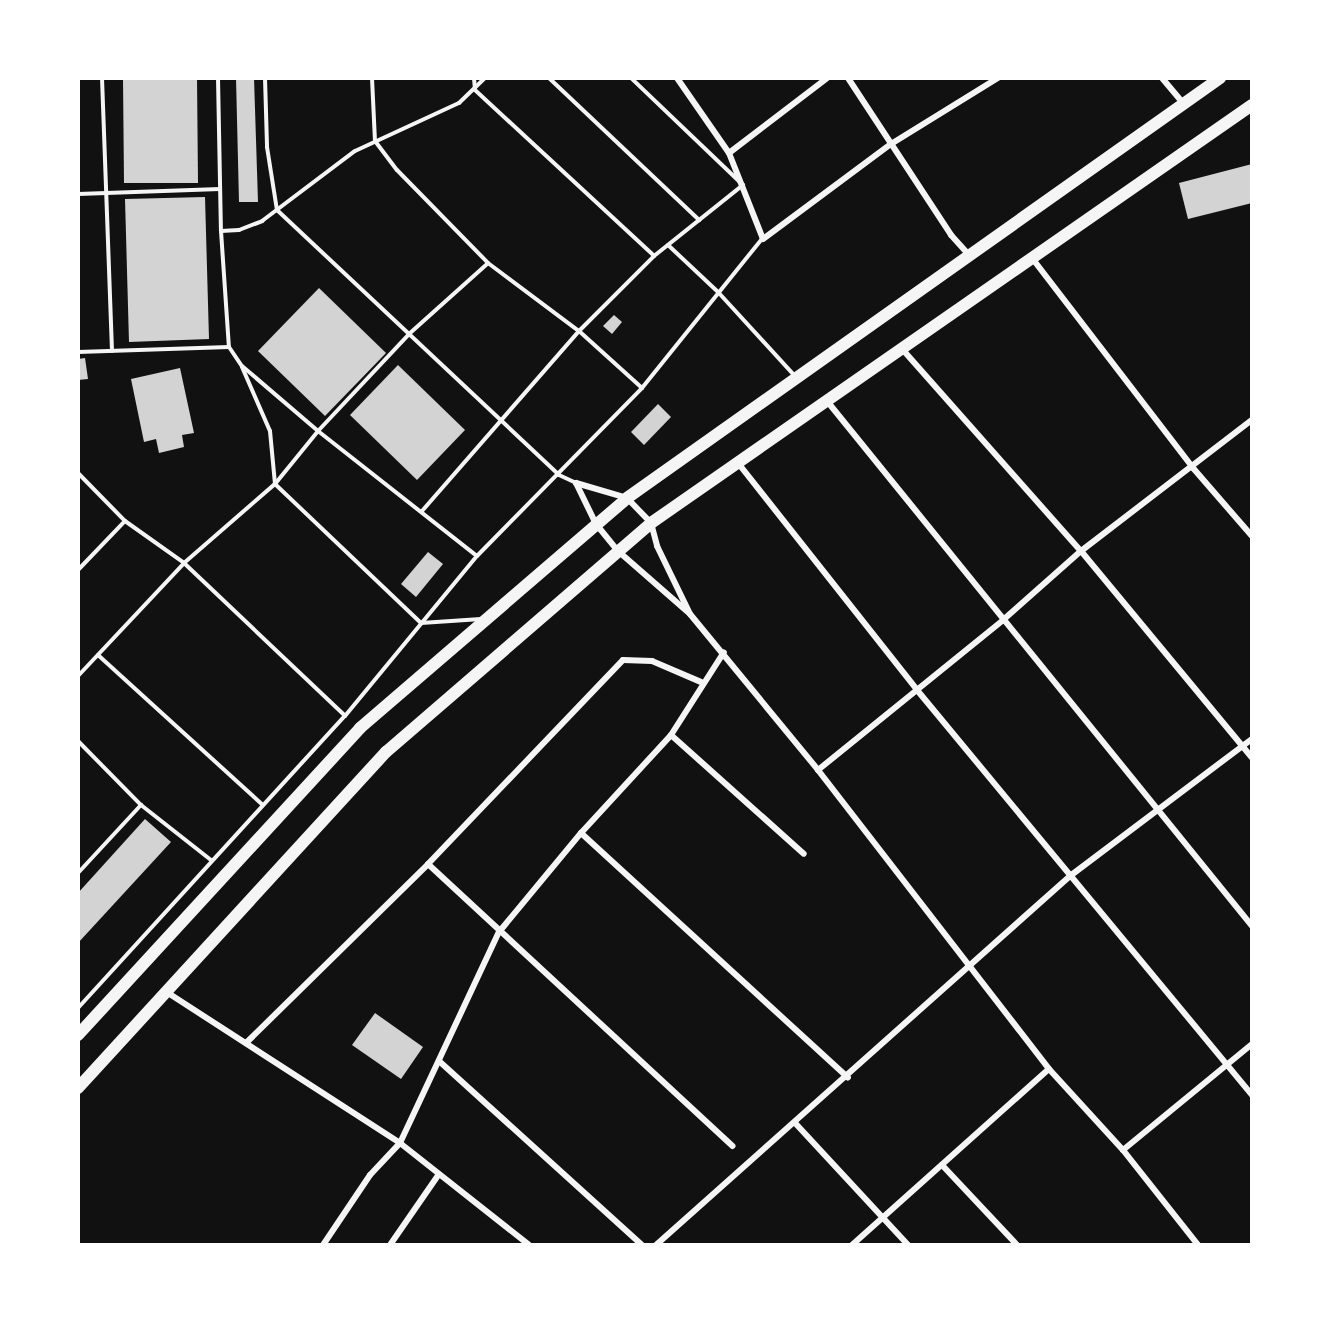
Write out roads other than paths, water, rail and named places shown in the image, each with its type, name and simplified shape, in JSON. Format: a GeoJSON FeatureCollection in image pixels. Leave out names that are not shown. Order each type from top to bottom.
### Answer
{"type":"FeatureCollection","features":[{"type":"Feature","properties":{"kind":"main road"},"geometry":{"type":"LineString","coordinates":[[78,1035],[360,728],[627,498],[1220,78]]}},
{"type":"Feature","properties":{"kind":"main road"},"geometry":{"type":"LineString","coordinates":[[78,1088],[165,990],[386,752],[651,523],[903,350],[1252,105]]}},
{"type":"Feature","properties":{"kind":"street"},"geometry":{"type":"LineString","coordinates":[[677,78],[729,153],[763,238],[891,144],[998,78]]}},
{"type":"Feature","properties":{"kind":"street"},"geometry":{"type":"LineString","coordinates":[[729,153],[827,78]]}},
{"type":"Feature","properties":{"kind":"street"},"geometry":{"type":"LineString","coordinates":[[848,78],[951,235],[969,255]]}},
{"type":"Feature","properties":{"kind":"street"},"geometry":{"type":"LineString","coordinates":[[1162,78],[1183,103]]}},
{"type":"Feature","properties":{"kind":"street"},"geometry":{"type":"LineString","coordinates":[[1032,258],[1192,468],[1252,536]]}},
{"type":"Feature","properties":{"kind":"street"},"geometry":{"type":"LineString","coordinates":[[903,350],[1081,551],[1252,758]]}},
{"type":"Feature","properties":{"kind":"street"},"geometry":{"type":"LineString","coordinates":[[827,401],[1156,811],[1252,926]]}},
{"type":"Feature","properties":{"kind":"street"},"geometry":{"type":"LineString","coordinates":[[818,770],[1003,621],[1081,551],[1252,420]]}},
{"type":"Feature","properties":{"kind":"street"},"geometry":{"type":"LineString","coordinates":[[738,463],[918,690],[1252,1095]]}},
{"type":"Feature","properties":{"kind":"street"},"geometry":{"type":"LineString","coordinates":[[576,483],[627,498],[651,523],[657,546],[690,614]]}},
{"type":"Feature","properties":{"kind":"street"},"geometry":{"type":"LineString","coordinates":[[576,483],[596,524],[618,551],[690,614],[724,652],[972,965],[1049,1069],[1123,1150],[1196,1244]]}},
{"type":"Feature","properties":{"kind":"street"},"geometry":{"type":"LineString","coordinates":[[323,1245],[370,1175],[400,1143],[499,932],[581,833],[671,735],[701,682],[724,652]]}},
{"type":"Feature","properties":{"kind":"street"},"geometry":{"type":"LineString","coordinates":[[246,1043],[428,864],[623,660],[652,661],[701,682]]}},
{"type":"Feature","properties":{"kind":"street"},"geometry":{"type":"LineString","coordinates":[[671,735],[804,854]]}},
{"type":"Feature","properties":{"kind":"street"},"geometry":{"type":"LineString","coordinates":[[656,1245],[848,1078],[1070,876],[1252,739]]}},
{"type":"Feature","properties":{"kind":"street"},"geometry":{"type":"LineString","coordinates":[[581,833],[848,1078]]}},
{"type":"Feature","properties":{"kind":"street"},"geometry":{"type":"LineString","coordinates":[[428,864],[733,1146]]}},
{"type":"Feature","properties":{"kind":"street"},"geometry":{"type":"LineString","coordinates":[[165,990],[400,1143],[529,1245]]}},
{"type":"Feature","properties":{"kind":"street"},"geometry":{"type":"LineString","coordinates":[[1123,1150],[1252,1044]]}},
{"type":"Feature","properties":{"kind":"street"},"geometry":{"type":"LineString","coordinates":[[439,1061],[642,1245]]}},
{"type":"Feature","properties":{"kind":"street"},"geometry":{"type":"LineString","coordinates":[[852,1245],[1049,1069]]}},
{"type":"Feature","properties":{"kind":"street"},"geometry":{"type":"LineString","coordinates":[[796,1124],[908,1245]]}},
{"type":"Feature","properties":{"kind":"street"},"geometry":{"type":"LineString","coordinates":[[942,1165],[1017,1245]]}},
{"type":"Feature","properties":{"kind":"street"},"geometry":{"type":"LineString","coordinates":[[390,1245],[439,1174]]}},
{"type":"Feature","properties":{"kind":"lane"},"geometry":{"type":"LineString","coordinates":[[102,78],[112,351]]}},
{"type":"Feature","properties":{"kind":"lane"},"geometry":{"type":"LineString","coordinates":[[218,78],[221,231],[230,347],[242,366],[270,431],[275,484],[422,623],[484,619]]}},
{"type":"Feature","properties":{"kind":"lane"},"geometry":{"type":"LineString","coordinates":[[266,78],[267,147],[277,210],[559,475],[576,483]]}},
{"type":"Feature","properties":{"kind":"lane"},"geometry":{"type":"LineString","coordinates":[[372,78],[375,141],[397,170],[488,263],[579,331],[642,387]]}},
{"type":"Feature","properties":{"kind":"lane"},"geometry":{"type":"LineString","coordinates":[[474,78],[475,90],[654,256]]}},
{"type":"Feature","properties":{"kind":"lane"},"geometry":{"type":"LineString","coordinates":[[221,231],[238,230],[277,210],[355,151],[459,103],[485,78]]}},
{"type":"Feature","properties":{"kind":"lane"},"geometry":{"type":"LineString","coordinates":[[549,78],[699,220]]}},
{"type":"Feature","properties":{"kind":"lane"},"geometry":{"type":"LineString","coordinates":[[422,511],[579,331],[654,256],[742,185],[631,78]]}},
{"type":"Feature","properties":{"kind":"lane"},"geometry":{"type":"LineString","coordinates":[[78,194],[220,189]]}},
{"type":"Feature","properties":{"kind":"lane"},"geometry":{"type":"LineString","coordinates":[[78,1008],[262,804],[345,716],[477,556],[559,475],[642,387],[763,238]]}},
{"type":"Feature","properties":{"kind":"lane"},"geometry":{"type":"LineString","coordinates":[[668,245],[718,292],[796,378]]}},
{"type":"Feature","properties":{"kind":"lane"},"geometry":{"type":"LineString","coordinates":[[78,676],[184,563],[275,484],[318,432],[409,334],[488,263]]}},
{"type":"Feature","properties":{"kind":"lane"},"geometry":{"type":"LineString","coordinates":[[78,352],[230,347]]}},
{"type":"Feature","properties":{"kind":"lane"},"geometry":{"type":"LineString","coordinates":[[242,366],[318,432],[477,556]]}},
{"type":"Feature","properties":{"kind":"lane"},"geometry":{"type":"LineString","coordinates":[[78,472],[125,521],[184,563],[345,716]]}},
{"type":"Feature","properties":{"kind":"lane"},"geometry":{"type":"LineString","coordinates":[[78,570],[125,521]]}},
{"type":"Feature","properties":{"kind":"lane"},"geometry":{"type":"LineString","coordinates":[[98,655],[262,804]]}},
{"type":"Feature","properties":{"kind":"lane"},"geometry":{"type":"LineString","coordinates":[[78,741],[141,805],[211,860]]}},
{"type":"Feature","properties":{"kind":"lane"},"geometry":{"type":"LineString","coordinates":[[78,873],[141,805]]}}]}
